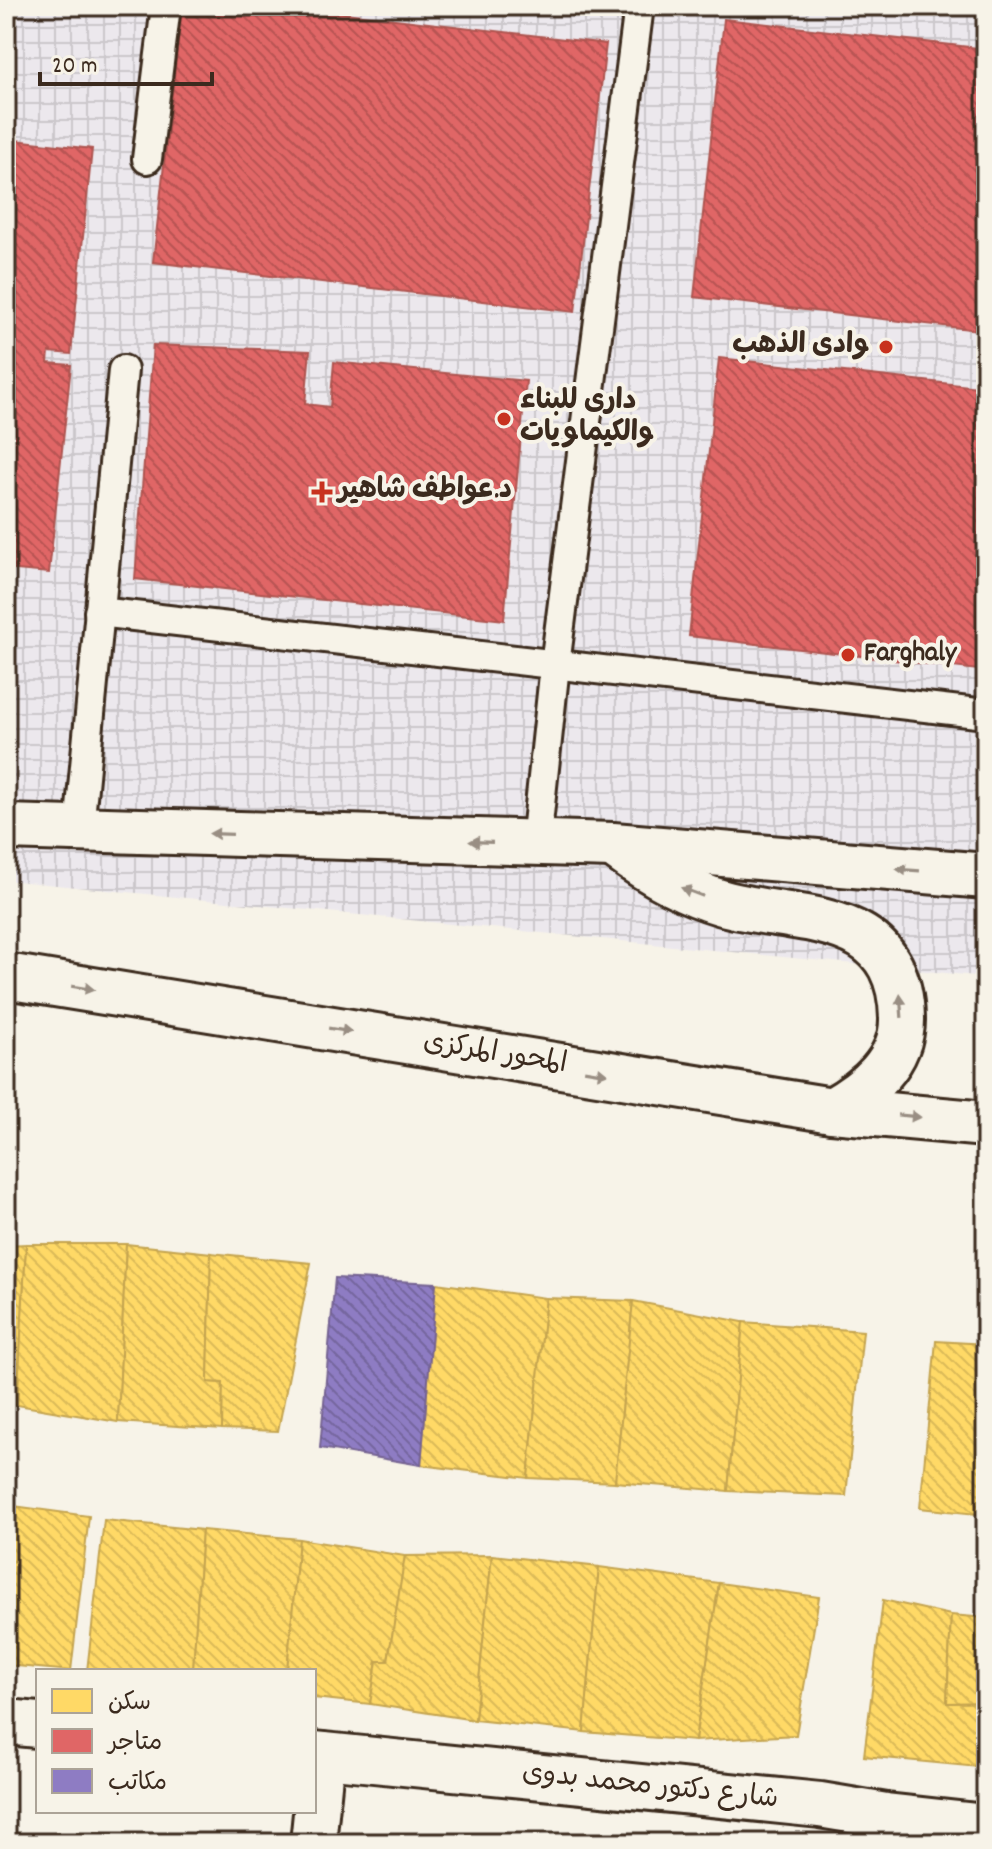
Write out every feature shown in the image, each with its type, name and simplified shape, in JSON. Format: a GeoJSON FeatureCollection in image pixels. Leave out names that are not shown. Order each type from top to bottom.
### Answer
{"type":"FeatureCollection","features":[{"type":"Feature","properties":{"kind":"main road"},"geometry":{"type":"LineString","coordinates":[[6,827],[613,845],[986,876]]}},
{"type":"Feature","properties":{"kind":"main road"},"geometry":{"type":"LineString","coordinates":[[613,845],[647,870],[684,889],[723,903],[816,918],[845,927],[870,943],[890,967],[901,995],[902,1026],[893,1056],[876,1081],[832,1110]]}},
{"type":"Feature","properties":{"kind":"main road","name":"المحور المركزى"},"geometry":{"type":"LineString","coordinates":[[6,976],[832,1110],[986,1124]]}},
{"type":"Feature","properties":{"kind":"main road"},"geometry":{"type":"LineString","coordinates":[[6,1722],[36,1725]]}},
{"type":"Feature","properties":{"kind":"main road"},"geometry":{"type":"LineString","coordinates":[[316,1790],[318,1754]]}},
{"type":"Feature","properties":{"kind":"main road","name":"شارع دكتور محمد بدوى"},"geometry":{"type":"LineString","coordinates":[[318,1754],[820,1805],[884,1830],[986,1827]]}},
{"type":"Feature","properties":{"kind":"main road"},"geometry":{"type":"LineString","coordinates":[[313,1843],[315,1813]]}},
{"type":"Feature","properties":{"kind":"lane"},"geometry":{"type":"LineString","coordinates":[[147,159],[166,6]]}},
{"type":"Feature","properties":{"kind":"lane"},"geometry":{"type":"LineString","coordinates":[[536,843],[555,665],[639,6]]}},
{"type":"Feature","properties":{"kind":"lane"},"geometry":{"type":"LineString","coordinates":[[79,829],[123,370]]}},
{"type":"Feature","properties":{"kind":"lane"},"geometry":{"type":"LineString","coordinates":[[99,612],[986,714]]}},
{"type":"Feature","properties":{"kind":"shaded area"},"geometry":{"type":"Polygon","coordinates":[[[6,6],[986,6],[986,977],[6,880],[6,6]]]}},
{"type":"Feature","properties":{"kind":"building: سكن"},"geometry":{"type":"Polygon","coordinates":[[[26,1244],[126,1244],[118,1422],[17,1405],[26,1244]]]}},
{"type":"Feature","properties":{"kind":"building: سكن"},"geometry":{"type":"Polygon","coordinates":[[[26,1244],[17,1405],[6,1404],[6,1245],[26,1244]]]}},
{"type":"Feature","properties":{"kind":"building: سكن"},"geometry":{"type":"Polygon","coordinates":[[[126,1244],[211,1253],[208,1382],[223,1383],[222,1429],[118,1422],[126,1244]]]}},
{"type":"Feature","properties":{"kind":"building: سكن"},"geometry":{"type":"Polygon","coordinates":[[[211,1253],[311,1263],[278,1431],[222,1429],[223,1383],[208,1382],[211,1253]]]}},
{"type":"Feature","properties":{"kind":"building: سكن"},"geometry":{"type":"Polygon","coordinates":[[[436,1283],[546,1298],[528,1478],[421,1465],[436,1283]]]}},
{"type":"Feature","properties":{"kind":"building: سكن"},"geometry":{"type":"Polygon","coordinates":[[[546,1298],[633,1301],[615,1482],[528,1478],[546,1298]]]}},
{"type":"Feature","properties":{"kind":"building: سكن"},"geometry":{"type":"Polygon","coordinates":[[[633,1301],[743,1322],[728,1491],[615,1482],[633,1301]]]}},
{"type":"Feature","properties":{"kind":"building: سكن"},"geometry":{"type":"Polygon","coordinates":[[[743,1322],[863,1331],[846,1496],[728,1491],[743,1322]]]}},
{"type":"Feature","properties":{"kind":"building: سكن"},"geometry":{"type":"Polygon","coordinates":[[[936,1341],[986,1344],[986,1515],[920,1508],[936,1341]]]}},
{"type":"Feature","properties":{"kind":"building: سكن"},"geometry":{"type":"Polygon","coordinates":[[[6,1505],[89,1516],[71,1669],[6,1665],[6,1505]]]}},
{"type":"Feature","properties":{"kind":"building: سكن"},"geometry":{"type":"Polygon","coordinates":[[[104,1520],[202,1530],[193,1669],[87,1669],[104,1520]]]}},
{"type":"Feature","properties":{"kind":"building: سكن"},"geometry":{"type":"Polygon","coordinates":[[[202,1530],[299,1539],[287,1669],[193,1669],[202,1530]]]}},
{"type":"Feature","properties":{"kind":"building: سكن"},"geometry":{"type":"Polygon","coordinates":[[[299,1539],[405,1556],[388,1661],[377,1661],[370,1704],[316,1698],[316,1669],[287,1669],[299,1539]]]}},
{"type":"Feature","properties":{"kind":"building: سكن"},"geometry":{"type":"Polygon","coordinates":[[[492,1555],[475,1720],[370,1704],[377,1661],[388,1661],[405,1556],[492,1555]]]}},
{"type":"Feature","properties":{"kind":"building: سكن"},"geometry":{"type":"Polygon","coordinates":[[[492,1555],[599,1567],[584,1732],[475,1720],[492,1555]]]}},
{"type":"Feature","properties":{"kind":"building: سكن"},"geometry":{"type":"Polygon","coordinates":[[[599,1567],[719,1583],[695,1741],[584,1732],[599,1567]]]}},
{"type":"Feature","properties":{"kind":"building: سكن"},"geometry":{"type":"Polygon","coordinates":[[[719,1583],[819,1597],[796,1735],[695,1741],[719,1583]]]}},
{"type":"Feature","properties":{"kind":"building: سكن"},"geometry":{"type":"Polygon","coordinates":[[[883,1600],[951,1615],[947,1703],[985,1702],[978,1767],[864,1756],[883,1600]]]}},
{"type":"Feature","properties":{"kind":"building: سكن"},"geometry":{"type":"Polygon","coordinates":[[[951,1615],[986,1618],[986,1767],[978,1767],[985,1702],[947,1703],[951,1615]]]}},
{"type":"Feature","properties":{"kind":"building: متاجر"},"geometry":{"type":"Polygon","coordinates":[[[182,6],[286,6],[606,44],[575,312],[153,262],[182,6]]]}},
{"type":"Feature","properties":{"kind":"building: متاجر"},"geometry":{"type":"Polygon","coordinates":[[[724,19],[986,49],[986,331],[694,297],[724,19]]]}},
{"type":"Feature","properties":{"kind":"building: متاجر"},"geometry":{"type":"Polygon","coordinates":[[[6,139],[92,149],[71,354],[49,352],[48,363],[71,365],[49,573],[6,569],[6,139]]]}},
{"type":"Feature","properties":{"kind":"building: متاجر"},"geometry":{"type":"Polygon","coordinates":[[[153,345],[310,351],[305,404],[330,407],[334,362],[526,381],[504,620],[135,579],[153,345]]]}},
{"type":"Feature","properties":{"kind":"building: متاجر"},"geometry":{"type":"Polygon","coordinates":[[[719,358],[986,388],[986,671],[689,636],[719,358]]]}},
{"type":"Feature","properties":{"kind":"building: مكاتب"},"geometry":{"type":"Polygon","coordinates":[[[335,1278],[436,1283],[421,1465],[320,1448],[335,1278]]]}},
{"type":"Feature","properties":{"kind":"place","name":"وادى الذهب"},"geometry":{"type":"Point","coordinates":[886,347]}},
{"type":"Feature","properties":{"kind":"place","name":"دارى للبناء والكيماويات"},"geometry":{"type":"Point","coordinates":[504,419]}},
{"type":"Feature","properties":{"kind":"place","name":"د.عواطف شاهير"},"geometry":{"type":"Point","coordinates":[322,492]}},
{"type":"Feature","properties":{"kind":"place","name":"Farghaly"},"geometry":{"type":"Point","coordinates":[848,655]}}]}
